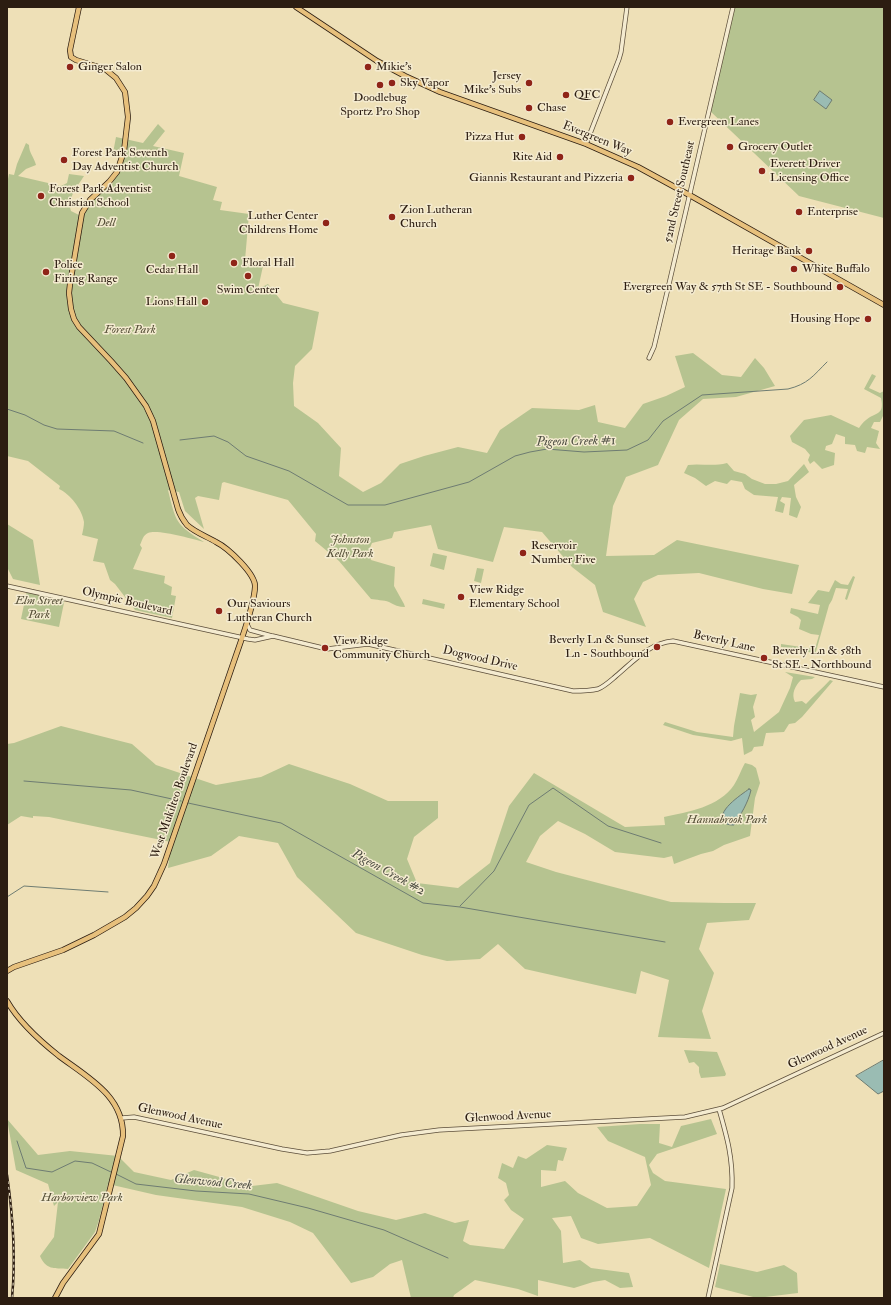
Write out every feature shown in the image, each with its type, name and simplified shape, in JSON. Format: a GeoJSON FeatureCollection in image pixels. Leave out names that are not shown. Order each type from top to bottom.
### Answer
{"type":"FeatureCollection","features":[{"type":"Feature","properties":{"kind":"main road","name":"West Mukilteo Boulevard"},"geometry":{"type":"LineString","coordinates":[[7,971],[14,967],[63,950],[114,924],[131,913],[154,886],[164,864],[242,638],[255,587],[253,577],[239,560],[217,542],[199,534],[181,517],[153,421],[146,406],[126,378],[83,332],[74,319],[69,293],[82,213],[90,200],[110,182],[117,172],[124,151],[128,117],[128,104],[125,92],[116,78],[105,69],[76,60],[70,54],[79,7]]}},
{"type":"Feature","properties":{"kind":"main road","name":"Evergreen Way"},"geometry":{"type":"LineString","coordinates":[[296,7],[377,61],[405,76],[440,92],[586,144],[638,167],[690,195],[884,306]]}},
{"type":"Feature","properties":{"kind":"main road"},"geometry":{"type":"LineString","coordinates":[[7,1001],[26,1025],[46,1045],[98,1084],[117,1108],[122,1118],[123,1136],[101,1229],[97,1238],[63,1284],[55,1298]]}},
{"type":"Feature","properties":{"kind":"street"},"geometry":{"type":"LineString","coordinates":[[586,144],[619,59],[627,7]]}},
{"type":"Feature","properties":{"kind":"street","name":"52nd Street Southeast"},"geometry":{"type":"LineString","coordinates":[[649,358],[654,347],[662,315],[733,7]]}},
{"type":"Feature","properties":{"kind":"street","name":"Olympic Boulevard"},"geometry":{"type":"LineString","coordinates":[[7,586],[242,638]]}},
{"type":"Feature","properties":{"kind":"street"},"geometry":{"type":"LineString","coordinates":[[247,622],[250,630],[273,636]]}},
{"type":"Feature","properties":{"kind":"street","name":"Dogwood Drive"},"geometry":{"type":"LineString","coordinates":[[242,638],[255,640],[273,636],[327,649],[368,644],[573,691]]}},
{"type":"Feature","properties":{"kind":"street","name":"Beverly Lane"},"geometry":{"type":"LineString","coordinates":[[573,691],[588,691],[605,685],[656,644],[673,641],[884,687]]}},
{"type":"Feature","properties":{"kind":"street","name":"Glenwood Avenue"},"geometry":{"type":"LineString","coordinates":[[122,1118],[134,1117],[279,1149],[307,1153],[330,1151],[419,1132],[685,1117],[719,1109],[749,1097],[884,1033]]}},
{"type":"Feature","properties":{"kind":"street"},"geometry":{"type":"LineString","coordinates":[[708,1298],[729,1204],[732,1174],[731,1154],[719,1109]]}},
{"type":"Feature","properties":{"kind":"green space"},"geometry":{"type":"Polygon","coordinates":[[[733,7],[884,7],[884,218],[799,196],[709,110],[733,7]]]}},
{"type":"Feature","properties":{"kind":"green space"},"geometry":{"type":"Polygon","coordinates":[[[158,124],[165,131],[153,146],[184,153],[179,176],[217,187],[213,200],[222,202],[220,210],[249,214],[245,260],[263,266],[258,289],[268,284],[283,303],[319,312],[312,349],[295,366],[293,383],[294,406],[318,423],[341,448],[339,476],[363,492],[381,483],[400,464],[424,456],[458,447],[487,453],[500,430],[532,408],[579,410],[595,405],[598,422],[625,428],[643,404],[666,396],[685,387],[675,356],[693,353],[722,375],[741,377],[755,358],[764,368],[775,386],[736,397],[703,399],[679,420],[658,465],[626,477],[613,506],[606,556],[654,555],[677,540],[799,565],[792,594],[763,589],[699,573],[658,575],[643,582],[634,599],[646,627],[603,612],[595,585],[572,567],[542,532],[504,527],[493,562],[438,549],[431,525],[394,532],[392,538],[372,543],[369,550],[371,560],[395,567],[394,586],[405,607],[401,607],[387,601],[371,599],[339,561],[315,541],[316,534],[288,500],[224,482],[222,483],[219,500],[198,496],[195,498],[204,529],[185,511],[179,492],[168,490],[175,516],[178,521],[187,531],[204,542],[159,532],[148,533],[145,535],[140,545],[142,548],[133,569],[165,576],[164,583],[172,587],[171,595],[176,596],[172,618],[135,610],[115,584],[110,580],[104,563],[93,561],[98,539],[82,535],[84,527],[83,517],[75,502],[59,489],[60,486],[28,461],[7,456],[7,184],[9,174],[14,175],[26,143],[29,145],[36,165],[26,169],[18,176],[61,186],[67,183],[69,174],[84,176],[73,193],[70,202],[71,211],[79,215],[83,215],[91,200],[113,183],[112,181],[120,170],[125,156],[113,153],[116,137],[143,143],[158,124]]]}},
{"type":"Feature","properties":{"kind":"green space"},"geometry":{"type":"Polygon","coordinates":[[[872,374],[876,376],[869,388],[880,393],[884,391],[884,414],[880,422],[874,422],[871,428],[879,431],[876,443],[880,449],[867,447],[865,453],[857,451],[855,445],[845,444],[845,437],[836,434],[832,444],[826,446],[825,450],[835,453],[834,465],[822,469],[814,461],[810,464],[808,460],[810,455],[805,449],[792,442],[790,436],[804,420],[831,415],[859,428],[869,417],[878,413],[882,408],[881,398],[864,389],[872,374]]]}},
{"type":"Feature","properties":{"kind":"green space"},"geometry":{"type":"Polygon","coordinates":[[[727,463],[734,471],[745,474],[752,479],[765,484],[776,484],[788,481],[804,464],[809,472],[794,485],[796,497],[801,507],[797,518],[789,515],[791,498],[782,497],[780,501],[785,504],[783,513],[775,511],[778,497],[754,495],[745,489],[742,482],[731,480],[727,484],[715,481],[706,486],[695,478],[684,473],[688,465],[716,465],[727,463]]]}},
{"type":"Feature","properties":{"kind":"green space"},"geometry":{"type":"Polygon","coordinates":[[[7,524],[33,540],[40,585],[13,579],[7,567],[7,524]]]}},
{"type":"Feature","properties":{"kind":"green space"},"geometry":{"type":"Polygon","coordinates":[[[433,553],[447,556],[444,570],[430,566],[433,553]]]}},
{"type":"Feature","properties":{"kind":"green space"},"geometry":{"type":"Polygon","coordinates":[[[477,568],[484,569],[481,583],[474,581],[477,568]]]}},
{"type":"Feature","properties":{"kind":"green space"},"geometry":{"type":"Polygon","coordinates":[[[853,576],[855,577],[847,600],[845,599],[848,589],[836,588],[829,605],[815,655],[807,651],[781,647],[781,644],[815,649],[819,635],[811,634],[799,629],[801,620],[790,613],[791,608],[818,614],[820,605],[808,603],[818,590],[829,592],[835,580],[841,584],[848,585],[853,576]]]}},
{"type":"Feature","properties":{"kind":"green space","name":"Elm Street Park"},"geometry":{"type":"Polygon","coordinates":[[[27,590],[65,598],[59,627],[21,619],[27,590]]]}},
{"type":"Feature","properties":{"kind":"green space"},"geometry":{"type":"Polygon","coordinates":[[[423,599],[445,604],[444,609],[422,604],[423,599]]]}},
{"type":"Feature","properties":{"kind":"green space"},"geometry":{"type":"Polygon","coordinates":[[[785,672],[815,677],[812,679],[801,680],[795,687],[793,696],[795,702],[802,701],[806,704],[830,680],[833,681],[795,723],[789,724],[784,732],[766,733],[763,746],[754,747],[752,751],[744,755],[742,738],[731,741],[693,735],[663,725],[665,722],[697,732],[733,737],[740,693],[751,695],[757,694],[753,707],[755,717],[751,720],[754,732],[779,712],[790,688],[793,677],[785,672]]]}},
{"type":"Feature","properties":{"kind":"green space","name":"Hannabrook Park"},"geometry":{"type":"Polygon","coordinates":[[[61,726],[132,744],[156,765],[216,785],[261,777],[289,764],[350,784],[388,801],[438,801],[438,818],[414,837],[407,859],[417,883],[458,888],[490,863],[509,806],[534,773],[625,827],[665,825],[664,817],[693,810],[712,803],[720,799],[734,785],[745,763],[752,765],[756,768],[760,783],[755,798],[750,836],[724,845],[713,851],[674,864],[672,856],[664,858],[615,852],[585,834],[558,821],[540,836],[526,862],[556,872],[671,902],[756,903],[749,920],[707,923],[699,949],[714,973],[702,1011],[711,1039],[658,1037],[669,980],[641,971],[636,994],[525,969],[498,944],[480,959],[447,961],[422,955],[356,933],[297,877],[278,843],[239,836],[211,856],[168,868],[171,842],[49,817],[33,816],[33,818],[21,816],[7,825],[7,744],[14,743],[61,726]]]}},
{"type":"Feature","properties":{"kind":"green space"},"geometry":{"type":"Polygon","coordinates":[[[684,1050],[717,1052],[726,1074],[725,1076],[701,1078],[699,1067],[694,1062],[689,1063],[684,1050]]]}},
{"type":"Feature","properties":{"kind":"green space","name":"Harborview Park"},"geometry":{"type":"Polygon","coordinates":[[[7,1119],[38,1155],[70,1151],[118,1156],[134,1172],[171,1180],[194,1170],[252,1186],[277,1183],[358,1211],[396,1220],[425,1213],[455,1223],[469,1220],[463,1241],[470,1245],[504,1249],[524,1219],[511,1210],[504,1200],[509,1195],[506,1183],[498,1178],[502,1163],[513,1168],[518,1156],[526,1159],[547,1145],[567,1148],[563,1161],[558,1160],[556,1171],[541,1170],[541,1187],[565,1181],[578,1193],[607,1208],[637,1206],[651,1185],[645,1157],[608,1141],[597,1127],[660,1124],[659,1143],[672,1147],[681,1126],[711,1119],[717,1134],[657,1154],[649,1165],[653,1173],[665,1181],[726,1189],[709,1268],[650,1238],[598,1244],[581,1238],[571,1216],[552,1218],[561,1231],[563,1263],[580,1260],[591,1268],[629,1273],[633,1287],[620,1288],[605,1280],[574,1288],[538,1280],[538,1296],[518,1289],[475,1280],[454,1295],[453,1298],[411,1298],[402,1260],[390,1264],[373,1277],[351,1283],[313,1233],[290,1222],[242,1207],[156,1195],[108,1184],[95,1232],[68,1269],[55,1268],[45,1264],[40,1256],[54,1237],[58,1202],[54,1206],[48,1184],[16,1170],[7,1119]]]}},
{"type":"Feature","properties":{"kind":"green space"},"geometry":{"type":"Polygon","coordinates":[[[720,1264],[757,1272],[784,1265],[797,1273],[798,1293],[757,1298],[715,1287],[720,1264]]]}},
{"type":"Feature","properties":{"kind":"water"},"geometry":{"type":"Polygon","coordinates":[[[820,91],[832,100],[826,109],[814,100],[820,91]]]}},
{"type":"Feature","properties":{"kind":"water"},"geometry":{"type":"Polygon","coordinates":[[[749,789],[751,790],[742,813],[734,825],[728,825],[723,819],[723,814],[735,799],[749,789]]]}},
{"type":"Feature","properties":{"kind":"water"},"geometry":{"type":"Polygon","coordinates":[[[884,1060],[884,1091],[878,1094],[856,1076],[884,1060]]]}},
{"type":"Feature","properties":{"kind":"waterway","name":"Pigeon Creek #1"},"geometry":{"type":"LineString","coordinates":[[180,440],[214,436],[228,442],[246,456],[289,471],[348,505],[385,505],[469,482],[515,456],[530,452],[547,449],[584,452],[627,450],[648,440],[663,421],[702,395],[788,389],[801,385],[827,362]]}},
{"type":"Feature","properties":{"kind":"waterway","name":"Pigeon Creek #1"},"geometry":{"type":"LineString","coordinates":[[7,409],[57,429],[114,431],[143,443]]}},
{"type":"Feature","properties":{"kind":"waterway","name":"Pigeon Creek #2"},"geometry":{"type":"LineString","coordinates":[[24,781],[131,790],[181,801]]}},
{"type":"Feature","properties":{"kind":"waterway","name":"Pigeon Creek #2"},"geometry":{"type":"LineString","coordinates":[[460,906],[494,871],[529,805],[553,788],[608,826],[661,843]]}},
{"type":"Feature","properties":{"kind":"waterway","name":"Pigeon Creek #2"},"geometry":{"type":"LineString","coordinates":[[188,803],[281,823],[423,903],[460,907],[665,942]]}},
{"type":"Feature","properties":{"kind":"waterway"},"geometry":{"type":"LineString","coordinates":[[7,897],[24,886],[108,892]]}},
{"type":"Feature","properties":{"kind":"waterway","name":"Glenwood Creek"},"geometry":{"type":"LineString","coordinates":[[17,1141],[26,1168],[52,1172],[75,1161],[92,1163],[113,1173]]}},
{"type":"Feature","properties":{"kind":"waterway","name":"Glenwood Creek"},"geometry":{"type":"LineString","coordinates":[[116,1174],[136,1184],[196,1191],[249,1194],[308,1208],[384,1230],[448,1258]]}},
{"type":"Feature","properties":{"kind":"railway"},"geometry":{"type":"LineString","coordinates":[[7,1175],[13,1236],[14,1267],[12,1298]]}},
{"type":"Feature","properties":{"kind":"place","name":"Ginger Salon"},"geometry":{"type":"Point","coordinates":[70,67]}},
{"type":"Feature","properties":{"kind":"place","name":"Mikie's"},"geometry":{"type":"Point","coordinates":[368,67]}},
{"type":"Feature","properties":{"kind":"place","name":"Sky Vapor"},"geometry":{"type":"Point","coordinates":[392,83]}},
{"type":"Feature","properties":{"kind":"place","name":"Jersey Mike's Subs"},"geometry":{"type":"Point","coordinates":[529,83]}},
{"type":"Feature","properties":{"kind":"place","name":"Doodlebug Sportz Pro Shop"},"geometry":{"type":"Point","coordinates":[380,85]}},
{"type":"Feature","properties":{"kind":"place","name":"QFC"},"geometry":{"type":"Point","coordinates":[566,95]}},
{"type":"Feature","properties":{"kind":"place","name":"Chase"},"geometry":{"type":"Point","coordinates":[529,108]}},
{"type":"Feature","properties":{"kind":"place","name":"Evergreen Lanes"},"geometry":{"type":"Point","coordinates":[670,122]}},
{"type":"Feature","properties":{"kind":"place","name":"Pizza Hut"},"geometry":{"type":"Point","coordinates":[522,137]}},
{"type":"Feature","properties":{"kind":"place","name":"Grocery Outlet"},"geometry":{"type":"Point","coordinates":[730,147]}},
{"type":"Feature","properties":{"kind":"place","name":"Rite Aid"},"geometry":{"type":"Point","coordinates":[560,157]}},
{"type":"Feature","properties":{"kind":"place","name":"Forest Park Seventh Day Adventist Church"},"geometry":{"type":"Point","coordinates":[64,160]}},
{"type":"Feature","properties":{"kind":"place","name":"Everett Driver Licensing Office"},"geometry":{"type":"Point","coordinates":[762,171]}},
{"type":"Feature","properties":{"kind":"place","name":"Giannis Restaurant and Pizzeria"},"geometry":{"type":"Point","coordinates":[631,178]}},
{"type":"Feature","properties":{"kind":"place","name":"Forest Park Adventist Christian School"},"geometry":{"type":"Point","coordinates":[41,196]}},
{"type":"Feature","properties":{"kind":"place","name":"Enterprise"},"geometry":{"type":"Point","coordinates":[799,212]}},
{"type":"Feature","properties":{"kind":"place","name":"Zion Lutheran Church"},"geometry":{"type":"Point","coordinates":[392,217]}},
{"type":"Feature","properties":{"kind":"place","name":"Luther Center Childrens Home"},"geometry":{"type":"Point","coordinates":[326,223]}},
{"type":"Feature","properties":{"kind":"place","name":"Heritage Bank"},"geometry":{"type":"Point","coordinates":[809,251]}},
{"type":"Feature","properties":{"kind":"place","name":"Cedar Hall"},"geometry":{"type":"Point","coordinates":[172,256]}},
{"type":"Feature","properties":{"kind":"place","name":"Floral Hall"},"geometry":{"type":"Point","coordinates":[234,263]}},
{"type":"Feature","properties":{"kind":"place","name":"White Buffalo"},"geometry":{"type":"Point","coordinates":[794,269]}},
{"type":"Feature","properties":{"kind":"place","name":"Police Firing Range"},"geometry":{"type":"Point","coordinates":[46,272]}},
{"type":"Feature","properties":{"kind":"place","name":"Swim Center"},"geometry":{"type":"Point","coordinates":[248,276]}},
{"type":"Feature","properties":{"kind":"place","name":"Evergreen Way & 57th St SE - Southbound"},"geometry":{"type":"Point","coordinates":[840,287]}},
{"type":"Feature","properties":{"kind":"place","name":"Lions Hall"},"geometry":{"type":"Point","coordinates":[205,302]}},
{"type":"Feature","properties":{"kind":"place","name":"Housing Hope"},"geometry":{"type":"Point","coordinates":[868,319]}},
{"type":"Feature","properties":{"kind":"place","name":"Reservoir Number Five"},"geometry":{"type":"Point","coordinates":[523,553]}},
{"type":"Feature","properties":{"kind":"place","name":"View Ridge Elementary School"},"geometry":{"type":"Point","coordinates":[461,597]}},
{"type":"Feature","properties":{"kind":"place","name":"Our Saviours Lutheran Church"},"geometry":{"type":"Point","coordinates":[219,611]}},
{"type":"Feature","properties":{"kind":"place","name":"Beverly Ln & Sunset Ln - Southbound"},"geometry":{"type":"Point","coordinates":[657,647]}},
{"type":"Feature","properties":{"kind":"place","name":"View Ridge Community Church"},"geometry":{"type":"Point","coordinates":[325,648]}},
{"type":"Feature","properties":{"kind":"place","name":"Beverly Ln & 58th St SE - Northbound"},"geometry":{"type":"Point","coordinates":[764,658]}},
{"type":"Feature","properties":{"kind":"park label","name":"Dell"},"geometry":{"type":"Point","coordinates":[106,223]}},
{"type":"Feature","properties":{"kind":"park label","name":"Forest Park"},"geometry":{"type":"Point","coordinates":[130,330]}},
{"type":"Feature","properties":{"kind":"park label","name":"Johnston Kelly Park"},"geometry":{"type":"Point","coordinates":[350,547]}}]}
